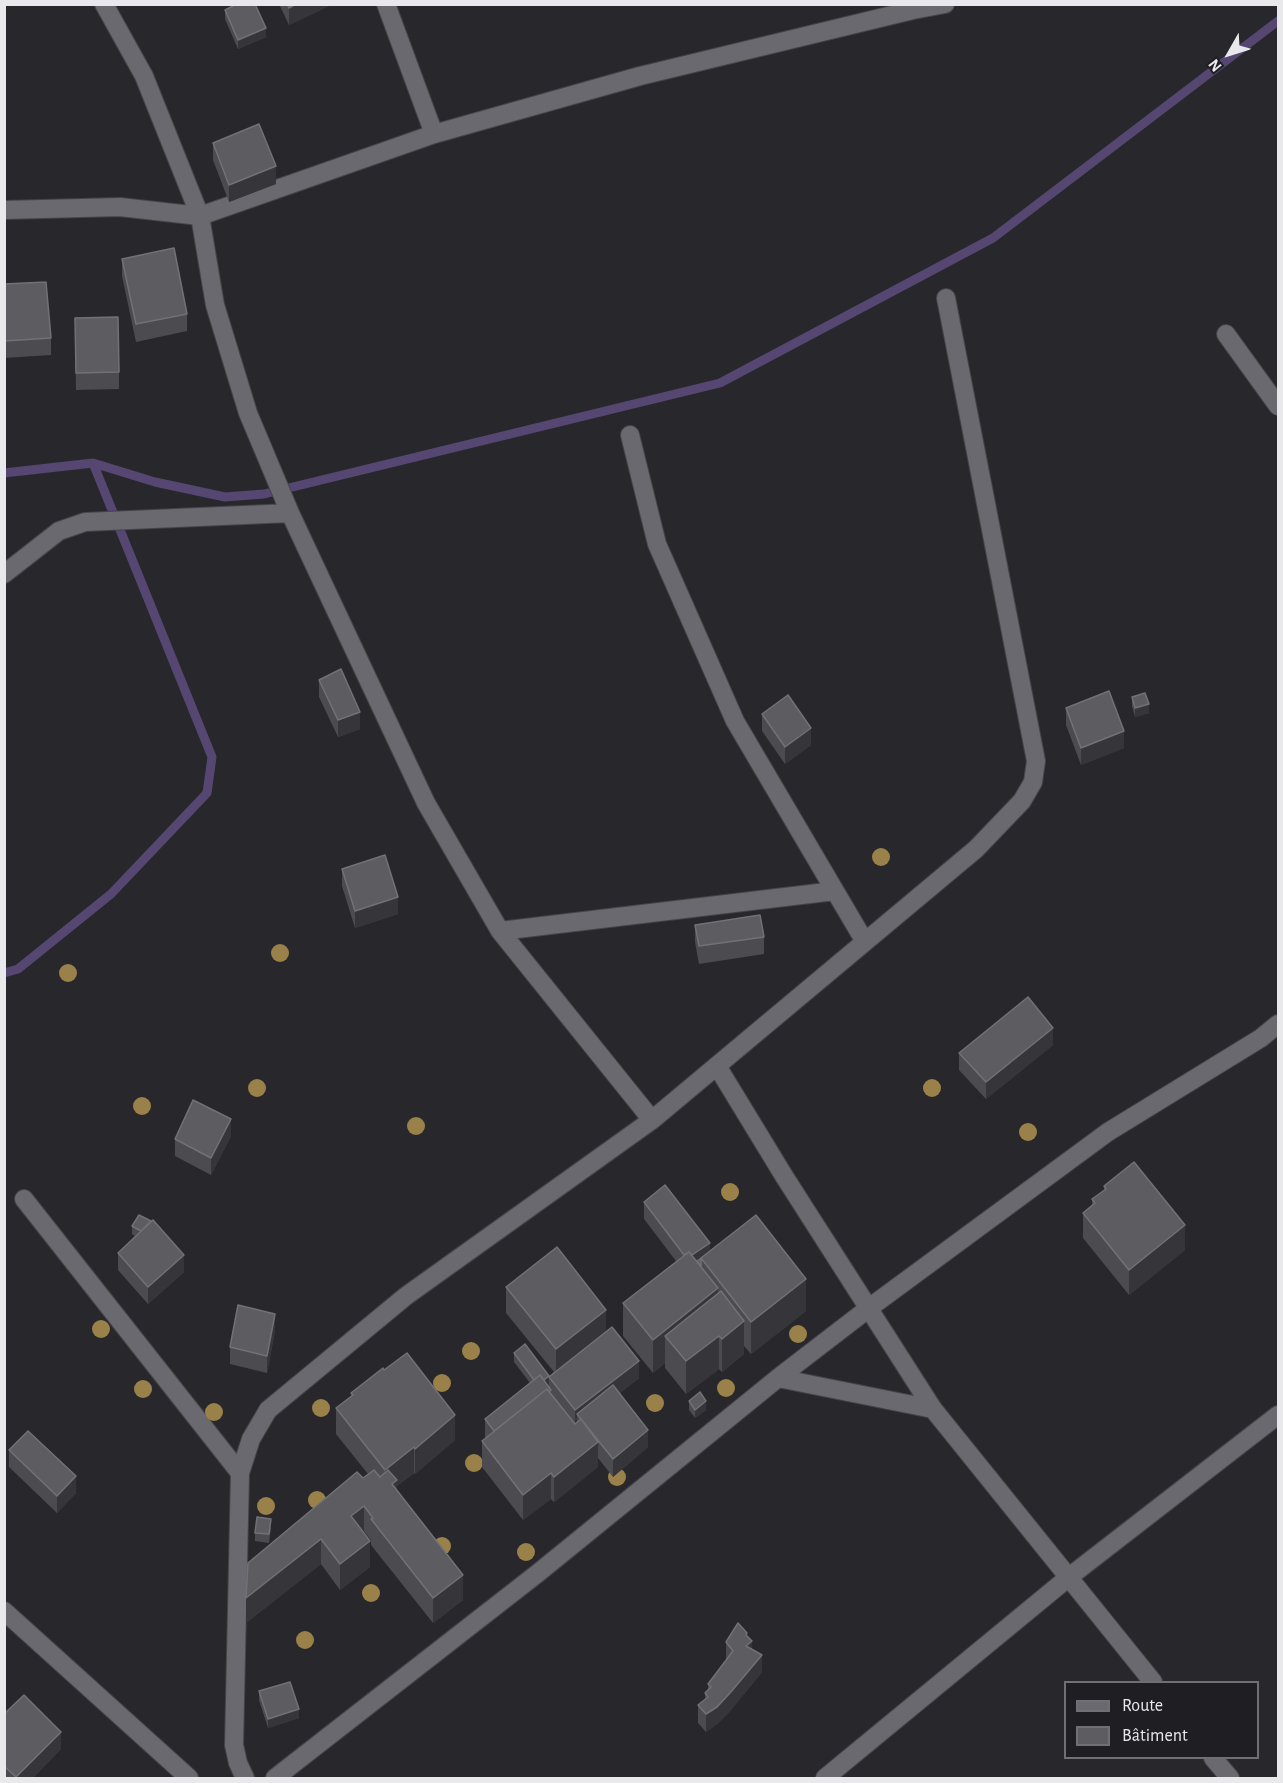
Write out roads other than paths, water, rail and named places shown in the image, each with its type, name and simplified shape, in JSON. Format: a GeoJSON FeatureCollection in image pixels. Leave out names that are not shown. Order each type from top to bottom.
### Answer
{"type":"FeatureCollection","features":[{"type":"Feature","properties":{"kind":"street"},"geometry":{"type":"LineString","coordinates":[[104,4],[144,76],[200,216],[215,305],[248,413],[290,513],[426,803],[500,931],[652,1120]]}},
{"type":"Feature","properties":{"kind":"street"},"geometry":{"type":"LineString","coordinates":[[386,4],[434,134]]}},
{"type":"Feature","properties":{"kind":"street"},"geometry":{"type":"LineString","coordinates":[[4,210],[120,207],[200,216],[434,134],[640,76],[945,4]]}},
{"type":"Feature","properties":{"kind":"street"},"geometry":{"type":"LineString","coordinates":[[245,1779],[234,1745],[240,1473],[251,1438],[268,1410],[406,1296],[652,1120],[976,849],[1022,801],[1033,782],[1036,761],[946,298]]}},
{"type":"Feature","properties":{"kind":"street"},"geometry":{"type":"LineString","coordinates":[[1226,334],[1278,406]]}},
{"type":"Feature","properties":{"kind":"street"},"geometry":{"type":"LineString","coordinates":[[630,435],[657,544],[735,721],[865,942]]}},
{"type":"Feature","properties":{"kind":"street"},"geometry":{"type":"LineString","coordinates":[[4,574],[59,531],[85,522],[290,513]]}},
{"type":"Feature","properties":{"kind":"street"},"geometry":{"type":"LineString","coordinates":[[500,931],[835,891]]}},
{"type":"Feature","properties":{"kind":"street"},"geometry":{"type":"LineString","coordinates":[[275,1779],[538,1573],[778,1378],[869,1308],[1108,1132],[1261,1038],[1278,1024]]}},
{"type":"Feature","properties":{"kind":"street"},"geometry":{"type":"LineString","coordinates":[[717,1066],[784,1176],[933,1409],[1151,1681]]}},
{"type":"Feature","properties":{"kind":"street"},"geometry":{"type":"LineString","coordinates":[[24,1199],[240,1473]]}},
{"type":"Feature","properties":{"kind":"street"},"geometry":{"type":"LineString","coordinates":[[778,1378],[933,1409]]}},
{"type":"Feature","properties":{"kind":"street"},"geometry":{"type":"LineString","coordinates":[[825,1779],[1070,1577],[1278,1415]]}},
{"type":"Feature","properties":{"kind":"street"},"geometry":{"type":"LineString","coordinates":[[4,1611],[189,1779]]}},
{"type":"Feature","properties":{"kind":"street"},"geometry":{"type":"LineString","coordinates":[[1214,1759],[1230,1779]]}},
{"type":"Feature","properties":{"kind":"waterway"},"geometry":{"type":"LineString","coordinates":[[4,473],[93,463],[155,482],[225,497],[264,494],[720,383],[993,238],[1278,21]]}},
{"type":"Feature","properties":{"kind":"waterway"},"geometry":{"type":"LineString","coordinates":[[4,973],[18,969],[111,894],[207,793],[212,757],[93,463]]}}]}
